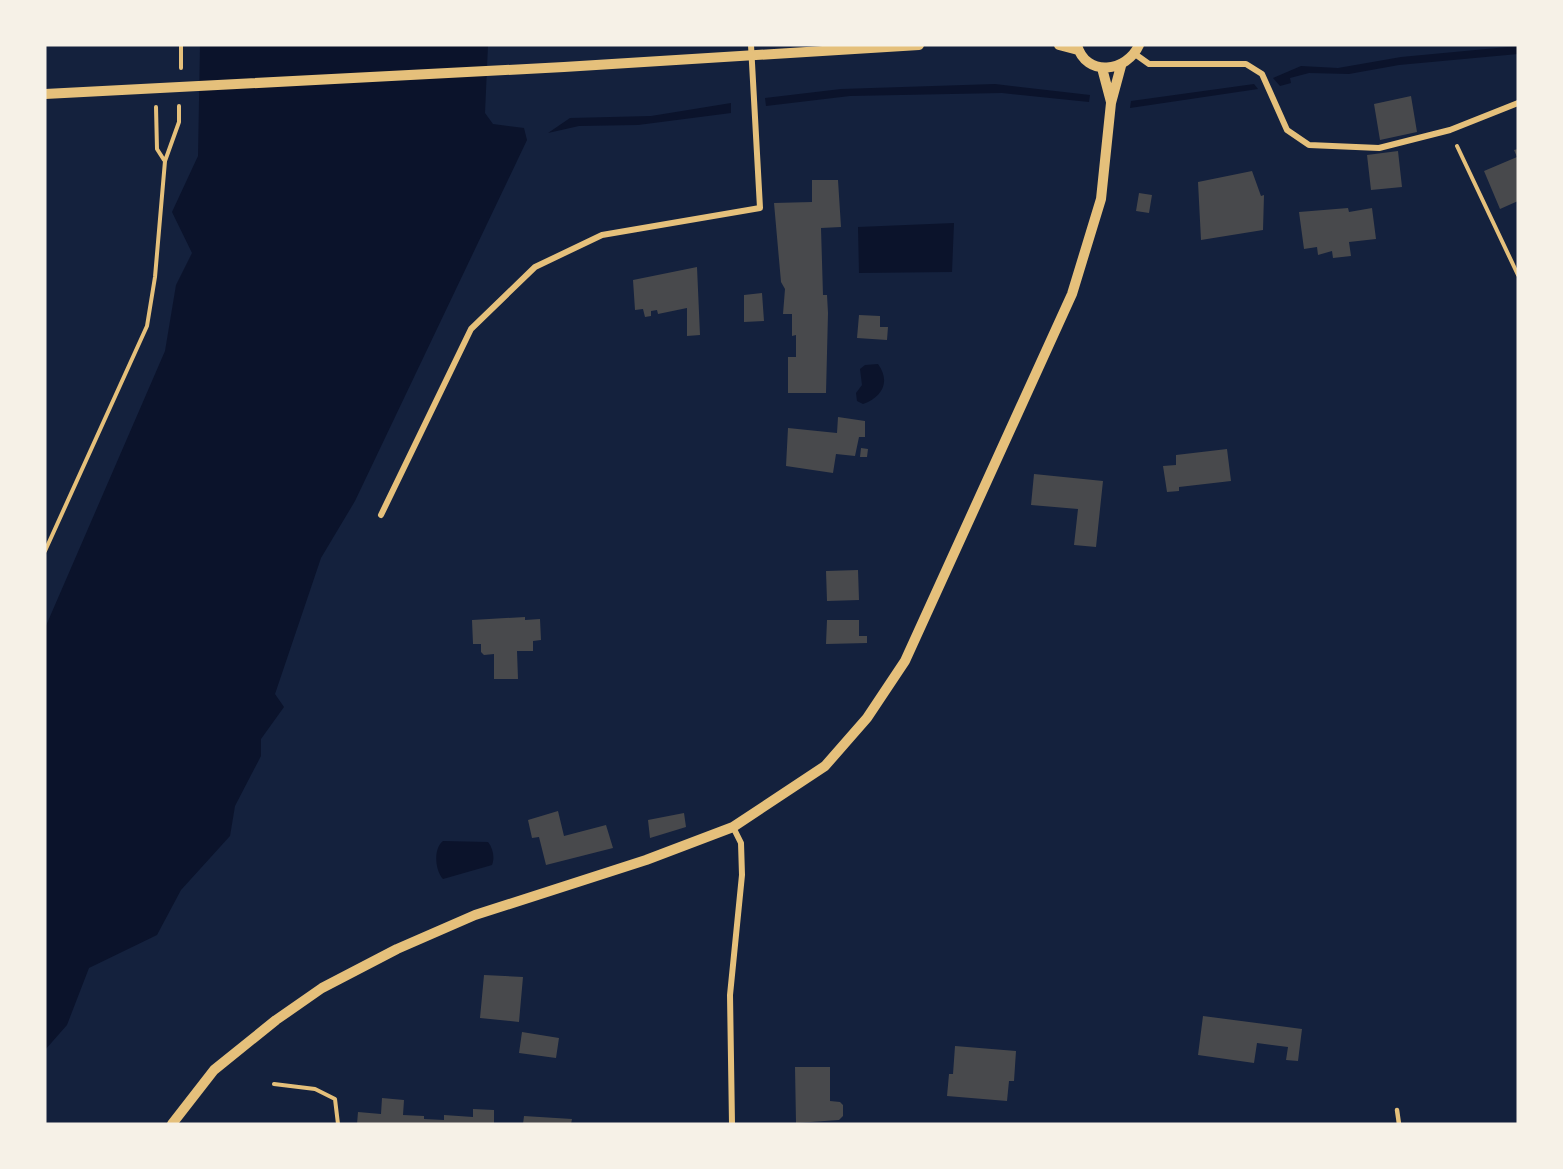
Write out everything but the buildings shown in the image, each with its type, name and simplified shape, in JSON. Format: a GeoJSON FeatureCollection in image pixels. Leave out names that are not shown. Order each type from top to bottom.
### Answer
{"type":"FeatureCollection","features":[{"type":"Feature","properties":{"kind":"street"},"geometry":{"type":"LineString","coordinates":[[45,94],[564,67],[751,49],[920,45]]}},
{"type":"Feature","properties":{"kind":"street"},"geometry":{"type":"LineString","coordinates":[[1059,45],[1077,47],[1092,65],[1102,68],[1121,66]]}},
{"type":"Feature","properties":{"kind":"street"},"geometry":{"type":"LineString","coordinates":[[172,1124],[214,1070],[276,1020],[322,988],[397,949],[475,915],[646,860],[733,827],[825,766],[867,718],[904,661],[1072,294],[1101,199],[1111,103],[1121,66],[1138,47],[1149,64],[1245,64],[1262,74],[1287,130],[1309,145],[1379,148],[1450,130],[1518,103]]}},
{"type":"Feature","properties":{"kind":"street"},"geometry":{"type":"LineString","coordinates":[[381,515],[471,329],[535,267],[602,235],[760,208],[751,49]]}},
{"type":"Feature","properties":{"kind":"street"},"geometry":{"type":"LineString","coordinates":[[1102,68],[1111,103]]}},
{"type":"Feature","properties":{"kind":"street"},"geometry":{"type":"LineString","coordinates":[[732,1124],[730,995],[742,875],[741,843],[733,827]]}},
{"type":"Feature","properties":{"kind":"lane"},"geometry":{"type":"LineString","coordinates":[[1397,1110],[1399,1124]]}},
{"type":"Feature","properties":{"kind":"path"},"geometry":{"type":"LineString","coordinates":[[156,88],[157,149],[165,161]]}},
{"type":"Feature","properties":{"kind":"path"},"geometry":{"type":"LineString","coordinates":[[45,551],[147,326],[165,161],[179,122]]}},
{"type":"Feature","properties":{"kind":"path"},"geometry":{"type":"LineString","coordinates":[[1450,130],[1518,275]]}},
{"type":"Feature","properties":{"kind":"path"},"geometry":{"type":"LineString","coordinates":[[274,1084],[315,1089],[334,1099],[338,1124]]}},
{"type":"Feature","properties":{"kind":"water"},"geometry":{"type":"Polygon","coordinates":[[[200,45],[488,45],[485,113],[493,124],[524,128],[527,140],[355,501],[321,558],[275,694],[284,707],[261,739],[261,756],[235,806],[230,836],[181,890],[157,935],[89,968],[67,1025],[45,1050],[45,628],[165,351],[176,285],[192,253],[172,212],[198,156],[200,45]]]}},
{"type":"Feature","properties":{"kind":"water"},"geometry":{"type":"Polygon","coordinates":[[[1518,46],[1518,54],[1399,65],[1349,74],[1309,73],[1290,78],[1291,83],[1280,86],[1273,78],[1301,66],[1338,68],[1401,57],[1518,46]]]}},
{"type":"Feature","properties":{"kind":"water"},"geometry":{"type":"Polygon","coordinates":[[[995,84],[1090,95],[1089,102],[1002,93],[850,96],[766,106],[765,98],[841,89],[995,84]]]}},
{"type":"Feature","properties":{"kind":"water"},"geometry":{"type":"Polygon","coordinates":[[[1254,84],[1258,89],[1130,108],[1131,101],[1254,84]]]}},
{"type":"Feature","properties":{"kind":"water"},"geometry":{"type":"Polygon","coordinates":[[[731,103],[731,113],[638,125],[579,126],[548,133],[570,118],[651,116],[731,103]]]}},
{"type":"Feature","properties":{"kind":"water"},"geometry":{"type":"Polygon","coordinates":[[[954,223],[952,272],[859,273],[858,227],[954,223]]]}},
{"type":"Feature","properties":{"kind":"water"},"geometry":{"type":"Polygon","coordinates":[[[878,364],[884,377],[884,383],[880,393],[863,404],[857,401],[856,393],[862,385],[860,369],[865,365],[878,364]]]}},
{"type":"Feature","properties":{"kind":"water"},"geometry":{"type":"Polygon","coordinates":[[[443,841],[488,842],[493,853],[492,865],[443,879],[438,870],[436,854],[443,841]]]}}]}
